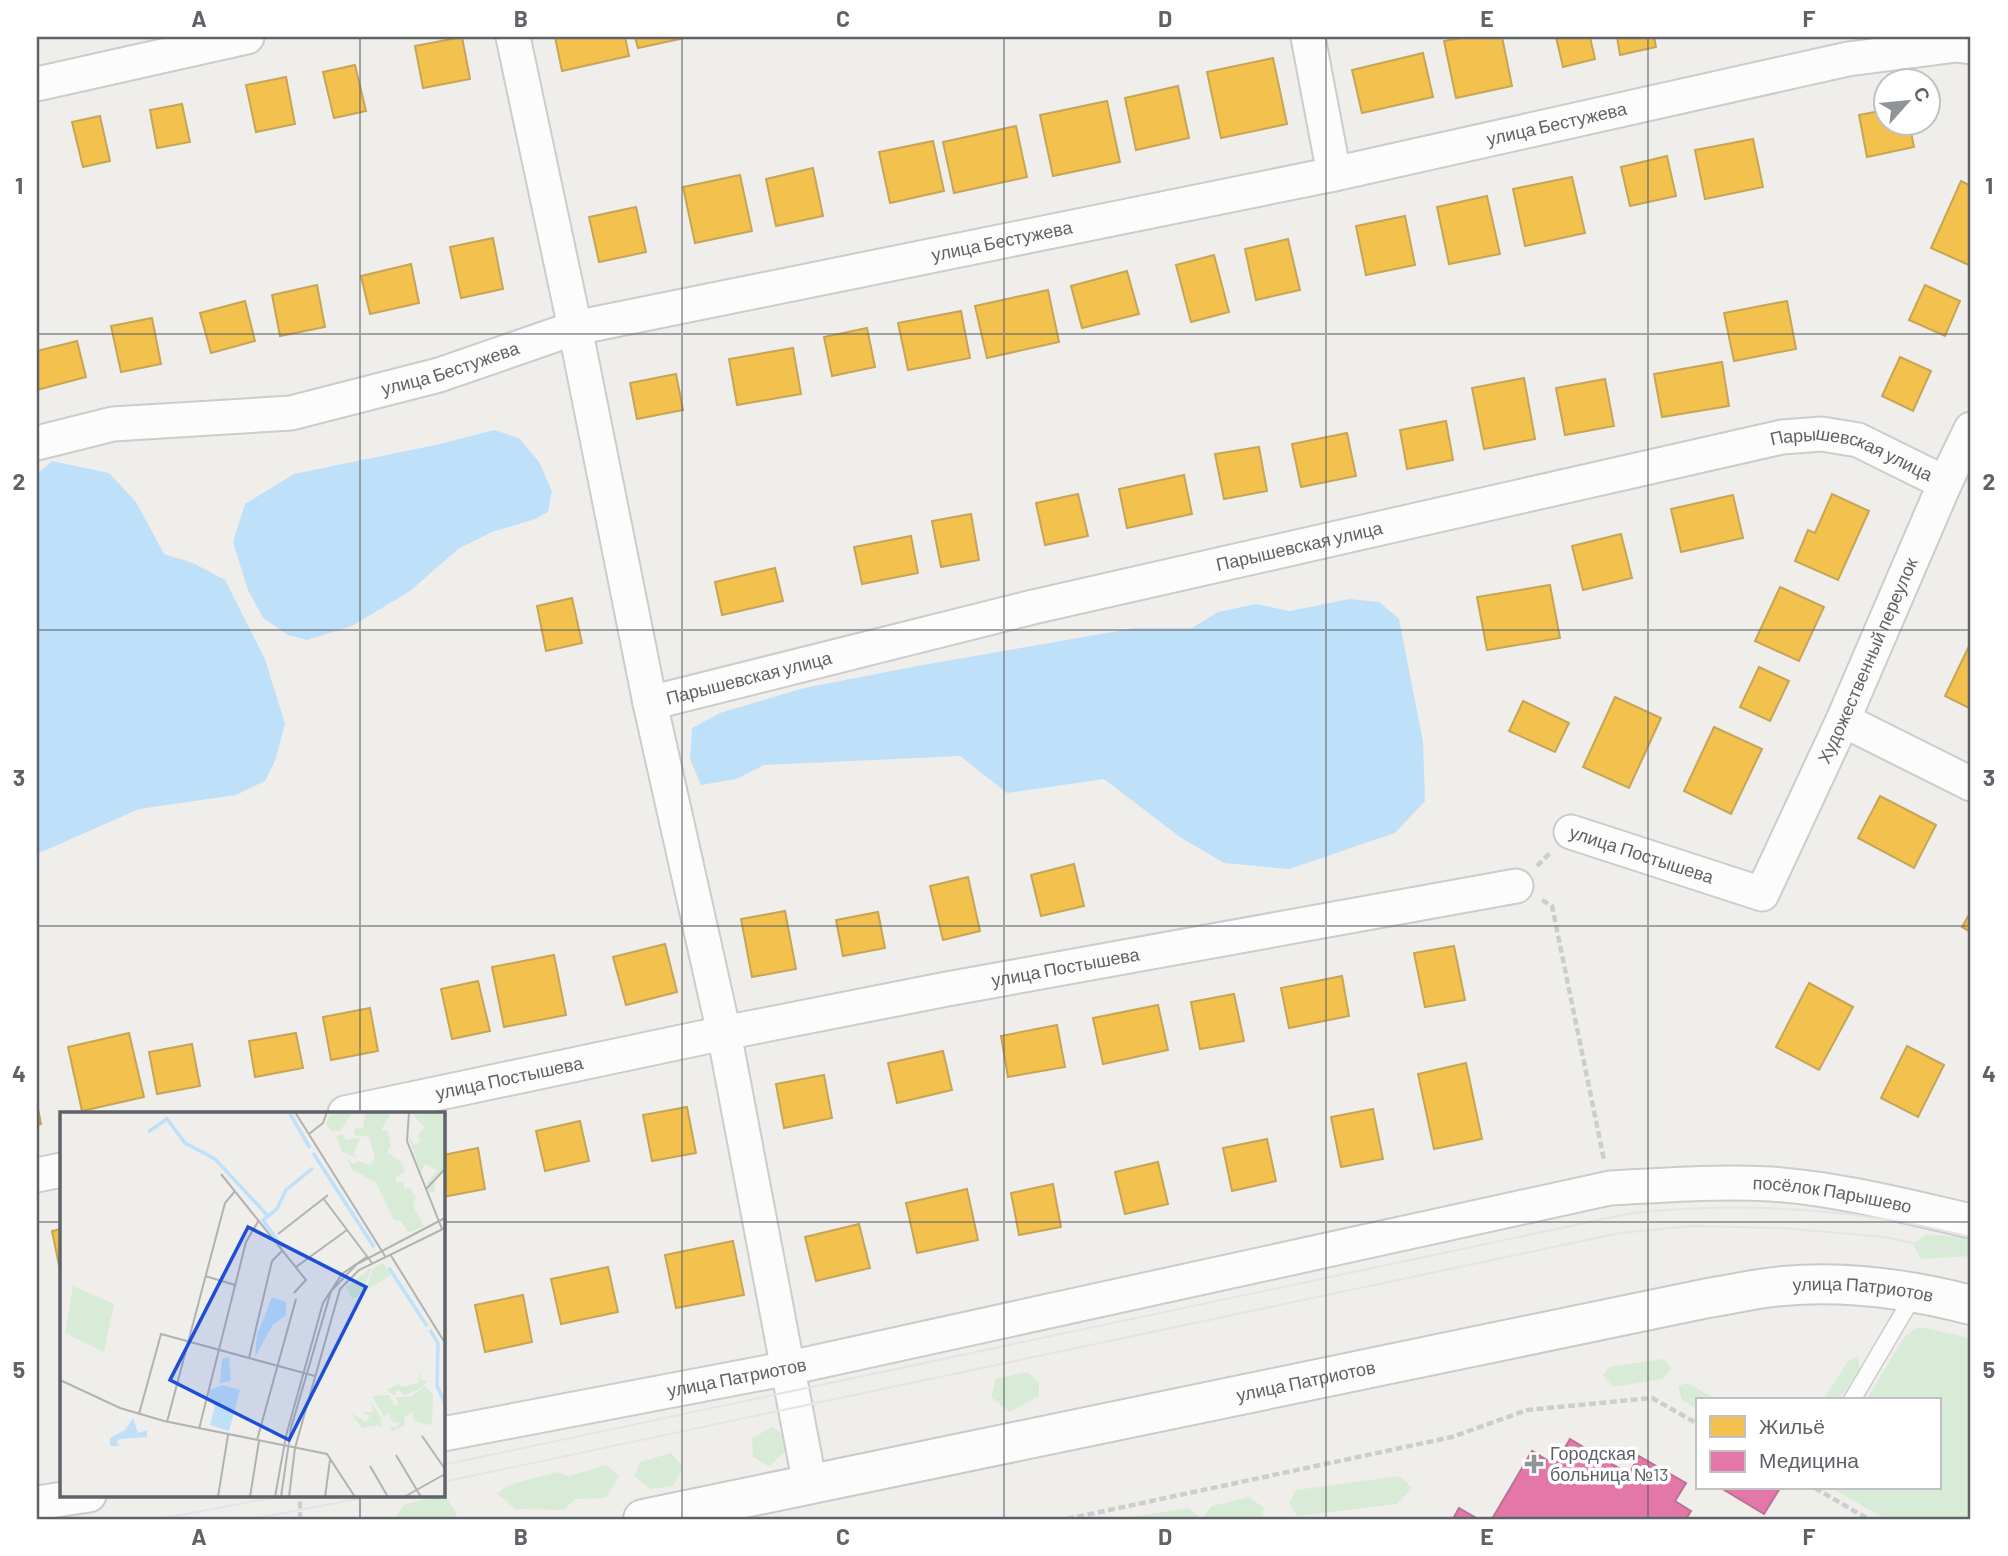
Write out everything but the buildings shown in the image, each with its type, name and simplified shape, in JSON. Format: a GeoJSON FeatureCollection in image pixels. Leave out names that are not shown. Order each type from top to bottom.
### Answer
{"type":"FeatureCollection","features":[{"type":"Feature","properties":{"kind":"main road","name":"улица Патриотов"},"geometry":{"type":"LineString","coordinates":[[643,1519],[1708,1298],[1783,1286],[1852,1284],[1917,1291],[1971,1305]]}},
{"type":"Feature","properties":{"kind":"street"},"geometry":{"type":"LineString","coordinates":[[37,84],[247,37]]}},
{"type":"Feature","properties":{"kind":"street"},"geometry":{"type":"LineString","coordinates":[[513,37],[650,703],[724,1033],[810,1485]]}},
{"type":"Feature","properties":{"kind":"street"},"geometry":{"type":"LineString","coordinates":[[1308,37],[1334,174]]}},
{"type":"Feature","properties":{"kind":"street","name":"улица Бестужева"},"geometry":{"type":"LineString","coordinates":[[37,443],[113,424],[291,413],[439,375],[575,328],[1334,174],[1848,59],[1957,45],[1971,47]]}},
{"type":"Feature","properties":{"kind":"street","name":"Художественный переулок"},"geometry":{"type":"LineString","coordinates":[[1762,894],[1843,720],[1971,429]]}},
{"type":"Feature","properties":{"kind":"street","name":"Парышевская улица"},"geometry":{"type":"LineString","coordinates":[[650,703],[1033,607],[1782,437],[1822,434],[1858,440],[1945,483]]}},
{"type":"Feature","properties":{"kind":"street"},"geometry":{"type":"LineString","coordinates":[[1843,720],[1971,784]]}},
{"type":"Feature","properties":{"kind":"street","name":"улица Постышева"},"geometry":{"type":"LineString","coordinates":[[1571,832],[1762,894]]}},
{"type":"Feature","properties":{"kind":"street","name":"улица Постышева"},"geometry":{"type":"LineString","coordinates":[[350,1112],[947,989],[1516,886]]}},
{"type":"Feature","properties":{"kind":"street"},"geometry":{"type":"LineString","coordinates":[[37,1175],[60,1170]]}},
{"type":"Feature","properties":{"kind":"street","name":"улица Патриотов"},"geometry":{"type":"LineString","coordinates":[[444,1434],[789,1368],[1610,1188],[1689,1183]]}},
{"type":"Feature","properties":{"kind":"street","name":"посёлок Парышево"},"geometry":{"type":"LineString","coordinates":[[1689,1183],[1772,1184],[1867,1198],[1971,1222]]}},
{"type":"Feature","properties":{"kind":"street"},"geometry":{"type":"LineString","coordinates":[[37,1503],[82,1496]]}},
{"type":"Feature","properties":{"kind":"lane"},"geometry":{"type":"LineString","coordinates":[[1853,1398],[1917,1291]]}},
{"type":"Feature","properties":{"kind":"path","name":"улица Постышева"},"geometry":{"type":"LineString","coordinates":[[1516,886],[1571,832]]}},
{"type":"Feature","properties":{"kind":"path"},"geometry":{"type":"LineString","coordinates":[[1516,886],[1552,906],[1610,1188]]}},
{"type":"Feature","properties":{"kind":"path"},"geometry":{"type":"LineString","coordinates":[[1067,1519],[1452,1437],[1527,1410],[1652,1398],[1696,1423]]}},
{"type":"Feature","properties":{"kind":"path"},"geometry":{"type":"LineString","coordinates":[[1818,1490],[1868,1519]]}},
{"type":"Feature","properties":{"kind":"path"},"geometry":{"type":"LineString","coordinates":[[298,1519],[300,1496]]}},
{"type":"Feature","properties":{"kind":"green space"},"geometry":{"type":"Polygon","coordinates":[[[1927,1234],[1967,1238],[1971,1244],[1971,1256],[1921,1259],[1913,1244],[1927,1234]]]}},
{"type":"Feature","properties":{"kind":"green space"},"geometry":{"type":"Polygon","coordinates":[[[1918,1327],[1971,1338],[1971,1519],[1886,1519],[1835,1490],[1941,1490],[1941,1398],[1867,1398],[1905,1336],[1918,1327]]]}},
{"type":"Feature","properties":{"kind":"green space"},"geometry":{"type":"Polygon","coordinates":[[[1859,1356],[1859,1370],[1840,1398],[1824,1398],[1848,1361],[1859,1356]]]}},
{"type":"Feature","properties":{"kind":"green space"},"geometry":{"type":"Polygon","coordinates":[[[1663,1359],[1672,1368],[1662,1379],[1613,1387],[1603,1375],[1609,1367],[1663,1359]]]}},
{"type":"Feature","properties":{"kind":"green space"},"geometry":{"type":"Polygon","coordinates":[[[1027,1372],[1039,1382],[1039,1396],[1010,1412],[991,1397],[996,1379],[1027,1372]]]}},
{"type":"Feature","properties":{"kind":"green space"},"geometry":{"type":"Polygon","coordinates":[[[1688,1383],[1714,1398],[1696,1398],[1696,1408],[1682,1400],[1678,1386],[1688,1383]]]}},
{"type":"Feature","properties":{"kind":"green space"},"geometry":{"type":"Polygon","coordinates":[[[772,1427],[786,1436],[786,1451],[769,1466],[753,1457],[752,1438],[772,1427]]]}},
{"type":"Feature","properties":{"kind":"green space"},"geometry":{"type":"Polygon","coordinates":[[[671,1453],[683,1467],[673,1486],[650,1489],[635,1476],[640,1462],[671,1453]]]}},
{"type":"Feature","properties":{"kind":"green space"},"geometry":{"type":"Polygon","coordinates":[[[606,1465],[619,1476],[606,1498],[575,1499],[564,1510],[515,1509],[497,1493],[509,1485],[557,1472],[569,1476],[606,1465]]]}},
{"type":"Feature","properties":{"kind":"green space"},"geometry":{"type":"Polygon","coordinates":[[[1400,1476],[1412,1488],[1397,1504],[1297,1516],[1289,1503],[1296,1490],[1400,1476]]]}},
{"type":"Feature","properties":{"kind":"green space"},"geometry":{"type":"Polygon","coordinates":[[[444,1495],[457,1513],[452,1519],[394,1519],[405,1504],[444,1495]]]}},
{"type":"Feature","properties":{"kind":"green space"},"geometry":{"type":"Polygon","coordinates":[[[1249,1497],[1264,1508],[1262,1519],[1119,1519],[1188,1508],[1202,1518],[1212,1506],[1249,1497]]]}},
{"type":"Feature","properties":{"kind":"water"},"geometry":{"type":"Polygon","coordinates":[[[494,430],[519,438],[539,462],[552,491],[548,512],[535,519],[492,532],[458,549],[410,591],[352,626],[307,640],[288,635],[263,618],[248,590],[233,542],[245,504],[294,474],[494,430]]]}},
{"type":"Feature","properties":{"kind":"water"},"geometry":{"type":"Polygon","coordinates":[[[52,461],[109,473],[136,502],[164,554],[193,563],[225,580],[265,659],[285,724],[275,761],[265,781],[236,795],[139,809],[37,854],[37,474],[52,461]]]}},
{"type":"Feature","properties":{"kind":"water"},"geometry":{"type":"Polygon","coordinates":[[[1349,599],[1379,602],[1399,619],[1423,742],[1425,801],[1395,833],[1289,869],[1224,863],[1180,837],[1104,779],[1007,793],[960,756],[764,765],[736,779],[701,785],[690,759],[692,728],[720,713],[804,688],[1135,628],[1192,628],[1218,612],[1256,604],[1290,611],[1349,599]]]}},
{"type":"Feature","properties":{"kind":"tram line"},"geometry":{"type":"LineString","coordinates":[[444,1465],[1632,1213],[1717,1208],[1803,1210],[1888,1220],[1971,1237]]}},
{"type":"Feature","properties":{"kind":"tram line"},"geometry":{"type":"LineString","coordinates":[[444,1482],[1620,1233],[1691,1226],[1782,1228],[1885,1237],[1971,1256]]}},
{"type":"Feature","properties":{"kind":"tram line"},"geometry":{"type":"LineString","coordinates":[[158,1519],[283,1496]]}},
{"type":"Feature","properties":{"kind":"tram line"},"geometry":{"type":"LineString","coordinates":[[252,1519],[373,1496]]}},
{"type":"Feature","properties":{"kind":"place","name":"Городская больница №13"},"geometry":{"type":"Point","coordinates":[1534,1464]}}]}
